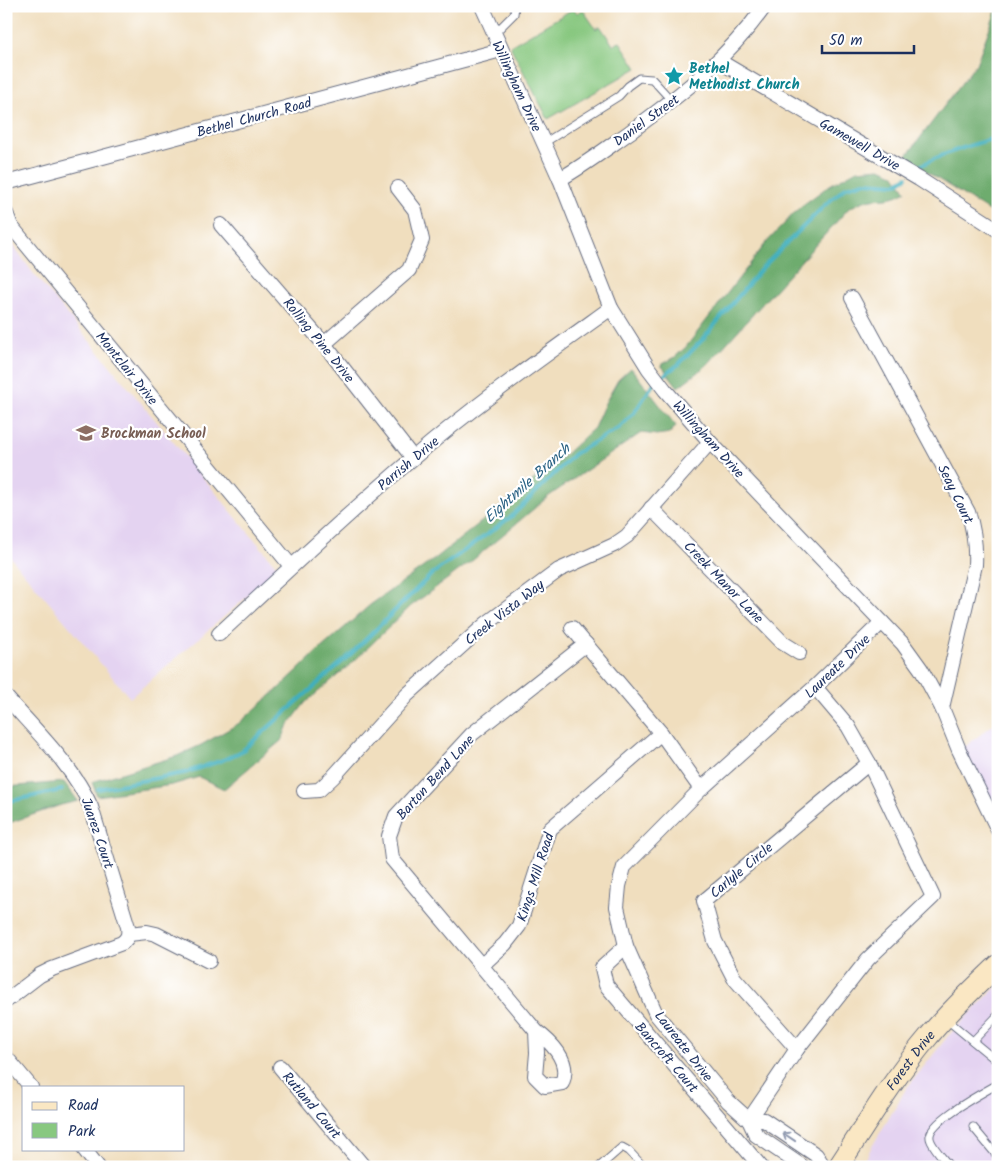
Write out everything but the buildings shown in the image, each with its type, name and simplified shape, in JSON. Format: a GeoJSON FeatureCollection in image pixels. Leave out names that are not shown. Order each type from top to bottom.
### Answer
{"type":"FeatureCollection","features":[{"type":"Feature","properties":{"kind":"main road","name":"Forest Drive"},"geometry":{"type":"LineString","coordinates":[[838,1167],[900,1073],[945,1018],[998,965]]}},
{"type":"Feature","properties":{"kind":"street","name":"Willingham Drive"},"geometry":{"type":"LineString","coordinates":[[482,6],[560,179],[611,308],[649,369],[710,442],[903,644],[921,669],[942,708],[959,750],[998,830]]}},
{"type":"Feature","properties":{"kind":"street","name":"Daniel Street"},"geometry":{"type":"LineString","coordinates":[[560,179],[578,169],[673,101],[719,61],[747,31],[765,6]]}},
{"type":"Feature","properties":{"kind":"street","name":"Bethel Church Road"},"geometry":{"type":"LineString","coordinates":[[6,183],[501,50]]}},
{"type":"Feature","properties":{"kind":"street","name":"Gamewell Drive"},"geometry":{"type":"LineString","coordinates":[[719,61],[902,168],[998,230]]}},
{"type":"Feature","properties":{"kind":"street"},"geometry":{"type":"LineString","coordinates":[[324,344],[409,270],[422,240],[415,210],[398,188]]}},
{"type":"Feature","properties":{"kind":"street","name":"Montclair Drive"},"geometry":{"type":"LineString","coordinates":[[6,213],[11,226],[291,566]]}},
{"type":"Feature","properties":{"kind":"street","name":"Rolling Pine Drive"},"geometry":{"type":"LineString","coordinates":[[221,225],[324,344],[413,458]]}},
{"type":"Feature","properties":{"kind":"street","name":"Seay Court"},"geometry":{"type":"LineString","coordinates":[[852,298],[968,512],[974,528],[975,565],[942,708]]}},
{"type":"Feature","properties":{"kind":"street","name":"Parrish Drive"},"geometry":{"type":"LineString","coordinates":[[219,634],[291,566],[413,458],[498,389],[611,308]]}},
{"type":"Feature","properties":{"kind":"street","name":"Creek Vista Way"},"geometry":{"type":"LineString","coordinates":[[304,791],[320,790],[408,695],[486,624],[559,570],[614,545],[627,536],[710,442]]}},
{"type":"Feature","properties":{"kind":"street","name":"Creek Manor Lane"},"geometry":{"type":"LineString","coordinates":[[651,508],[784,643],[799,653]]}},
{"type":"Feature","properties":{"kind":"street","name":"Laureate Drive"},"geometry":{"type":"LineString","coordinates":[[803,1167],[756,1135],[749,1120],[728,1102],[656,1014],[626,946],[617,907],[619,886],[624,867],[702,789],[815,687],[882,622]]}},
{"type":"Feature","properties":{"kind":"street"},"geometry":{"type":"LineString","coordinates":[[572,628],[661,734],[702,789]]}},
{"type":"Feature","properties":{"kind":"street","name":"Barton Bend Lane"},"geometry":{"type":"LineString","coordinates":[[536,1031],[392,859],[389,836],[396,816],[472,734],[586,644]]}},
{"type":"Feature","properties":{"kind":"street"},"geometry":{"type":"LineString","coordinates":[[749,1120],[797,1049],[868,959],[933,897],[848,726],[815,687]]}},
{"type":"Feature","properties":{"kind":"street","name":"Juarez Court"},"geometry":{"type":"LineString","coordinates":[[6,697],[74,775],[83,790],[91,807],[129,934]]}},
{"type":"Feature","properties":{"kind":"street","name":"Kings Mill Road"},"geometry":{"type":"LineString","coordinates":[[481,966],[505,944],[519,926],[550,829],[661,734]]}},
{"type":"Feature","properties":{"kind":"street","name":"Carlyle Circle"},"geometry":{"type":"LineString","coordinates":[[797,1049],[734,978],[715,941],[704,901],[868,763]]}},
{"type":"Feature","properties":{"kind":"street"},"geometry":{"type":"LineString","coordinates":[[6,1001],[40,975],[122,943],[129,934],[147,932],[156,934],[210,961]]}},
{"type":"Feature","properties":{"kind":"street","name":"Bancroft Court"},"geometry":{"type":"LineString","coordinates":[[626,946],[602,968],[606,985],[761,1167]]}},
{"type":"Feature","properties":{"kind":"street"},"geometry":{"type":"LineString","coordinates":[[6,1057],[30,1086]]}},
{"type":"Feature","properties":{"kind":"street","name":"Rutland Court"},"geometry":{"type":"LineString","coordinates":[[280,1067],[364,1167]]}},
{"type":"Feature","properties":{"kind":"street","name":"Laureate Drive"},"geometry":{"type":"LineString","coordinates":[[749,1120],[764,1120],[816,1155],[824,1167]]}},
{"type":"Feature","properties":{"kind":"street"},"geometry":{"type":"LineString","coordinates":[[85,1150],[98,1167]]}},
{"type":"Feature","properties":{"kind":"lane"},"geometry":{"type":"LineString","coordinates":[[494,34],[514,14],[515,6]]}},
{"type":"Feature","properties":{"kind":"lane"},"geometry":{"type":"LineString","coordinates":[[544,143],[619,96],[639,78],[652,79],[673,101]]}},
{"type":"Feature","properties":{"kind":"lane"},"geometry":{"type":"LineString","coordinates":[[973,1041],[998,1015]]}},
{"type":"Feature","properties":{"kind":"lane"},"geometry":{"type":"LineString","coordinates":[[945,1018],[998,1062]]}},
{"type":"Feature","properties":{"kind":"lane"},"geometry":{"type":"LineString","coordinates":[[950,1167],[930,1141],[931,1129],[948,1114],[998,1084]]}},
{"type":"Feature","properties":{"kind":"lane"},"geometry":{"type":"LineString","coordinates":[[973,1127],[998,1157]]}},
{"type":"Feature","properties":{"kind":"lane"},"geometry":{"type":"LineString","coordinates":[[599,1167],[622,1147],[629,1151],[644,1167]]}},
{"type":"Feature","properties":{"kind":"shaded area","name":"Brockman School"},"geometry":{"type":"Polygon","coordinates":[[[6,235],[33,273],[279,569],[130,698],[6,552],[6,235]]]}},
{"type":"Feature","properties":{"kind":"shaded area"},"geometry":{"type":"Polygon","coordinates":[[[998,721],[998,819],[962,749],[998,721]]]}},
{"type":"Feature","properties":{"kind":"shaded area"},"geometry":{"type":"Polygon","coordinates":[[[998,985],[998,1167],[860,1167],[906,1089],[948,1036],[998,985]]]}},
{"type":"Feature","properties":{"kind":"green space"},"geometry":{"type":"Polygon","coordinates":[[[998,6],[998,217],[905,158],[976,64],[998,6]]]}},
{"type":"Feature","properties":{"kind":"green space"},"geometry":{"type":"Polygon","coordinates":[[[573,9],[577,13],[583,10],[596,29],[600,26],[613,45],[620,42],[637,68],[548,119],[510,46],[573,9]]]}},
{"type":"Feature","properties":{"kind":"green space"},"geometry":{"type":"Polygon","coordinates":[[[880,168],[894,174],[906,191],[893,197],[866,200],[849,208],[707,365],[678,387],[661,365],[675,357],[686,347],[766,243],[800,207],[830,185],[857,170],[880,168]]]}},
{"type":"Feature","properties":{"kind":"green space"},"geometry":{"type":"Polygon","coordinates":[[[631,368],[676,426],[670,433],[657,435],[641,433],[549,496],[473,560],[411,606],[352,663],[305,703],[287,727],[282,740],[224,789],[199,777],[172,785],[97,796],[92,782],[177,756],[238,724],[370,605],[436,558],[566,454],[594,428],[618,380],[631,368]]]}},
{"type":"Feature","properties":{"kind":"green space"},"geometry":{"type":"Polygon","coordinates":[[[64,782],[78,801],[6,824],[6,787],[64,782]]]}},
{"type":"Feature","properties":{"kind":"waterway","name":"Eightmile Branch"},"geometry":{"type":"LineString","coordinates":[[912,172],[941,156],[998,137]]}},
{"type":"Feature","properties":{"kind":"waterway","name":"Eightmile Branch"},"geometry":{"type":"LineString","coordinates":[[98,789],[184,773],[223,760],[242,751],[352,653],[432,574],[511,517],[574,454],[619,428],[634,413],[654,383],[679,364],[704,338],[761,269],[825,205],[846,187],[864,182],[896,184],[907,177]]}},
{"type":"Feature","properties":{"kind":"waterway","name":"Eightmile Branch"},"geometry":{"type":"LineString","coordinates":[[6,802],[62,790]]}},
{"type":"Feature","properties":{"kind":"place","name":"Bethel Methodist Church"},"geometry":{"type":"Point","coordinates":[674,76]}},
{"type":"Feature","properties":{"kind":"place","name":"Brockman School"},"geometry":{"type":"Point","coordinates":[86,433]}}]}
